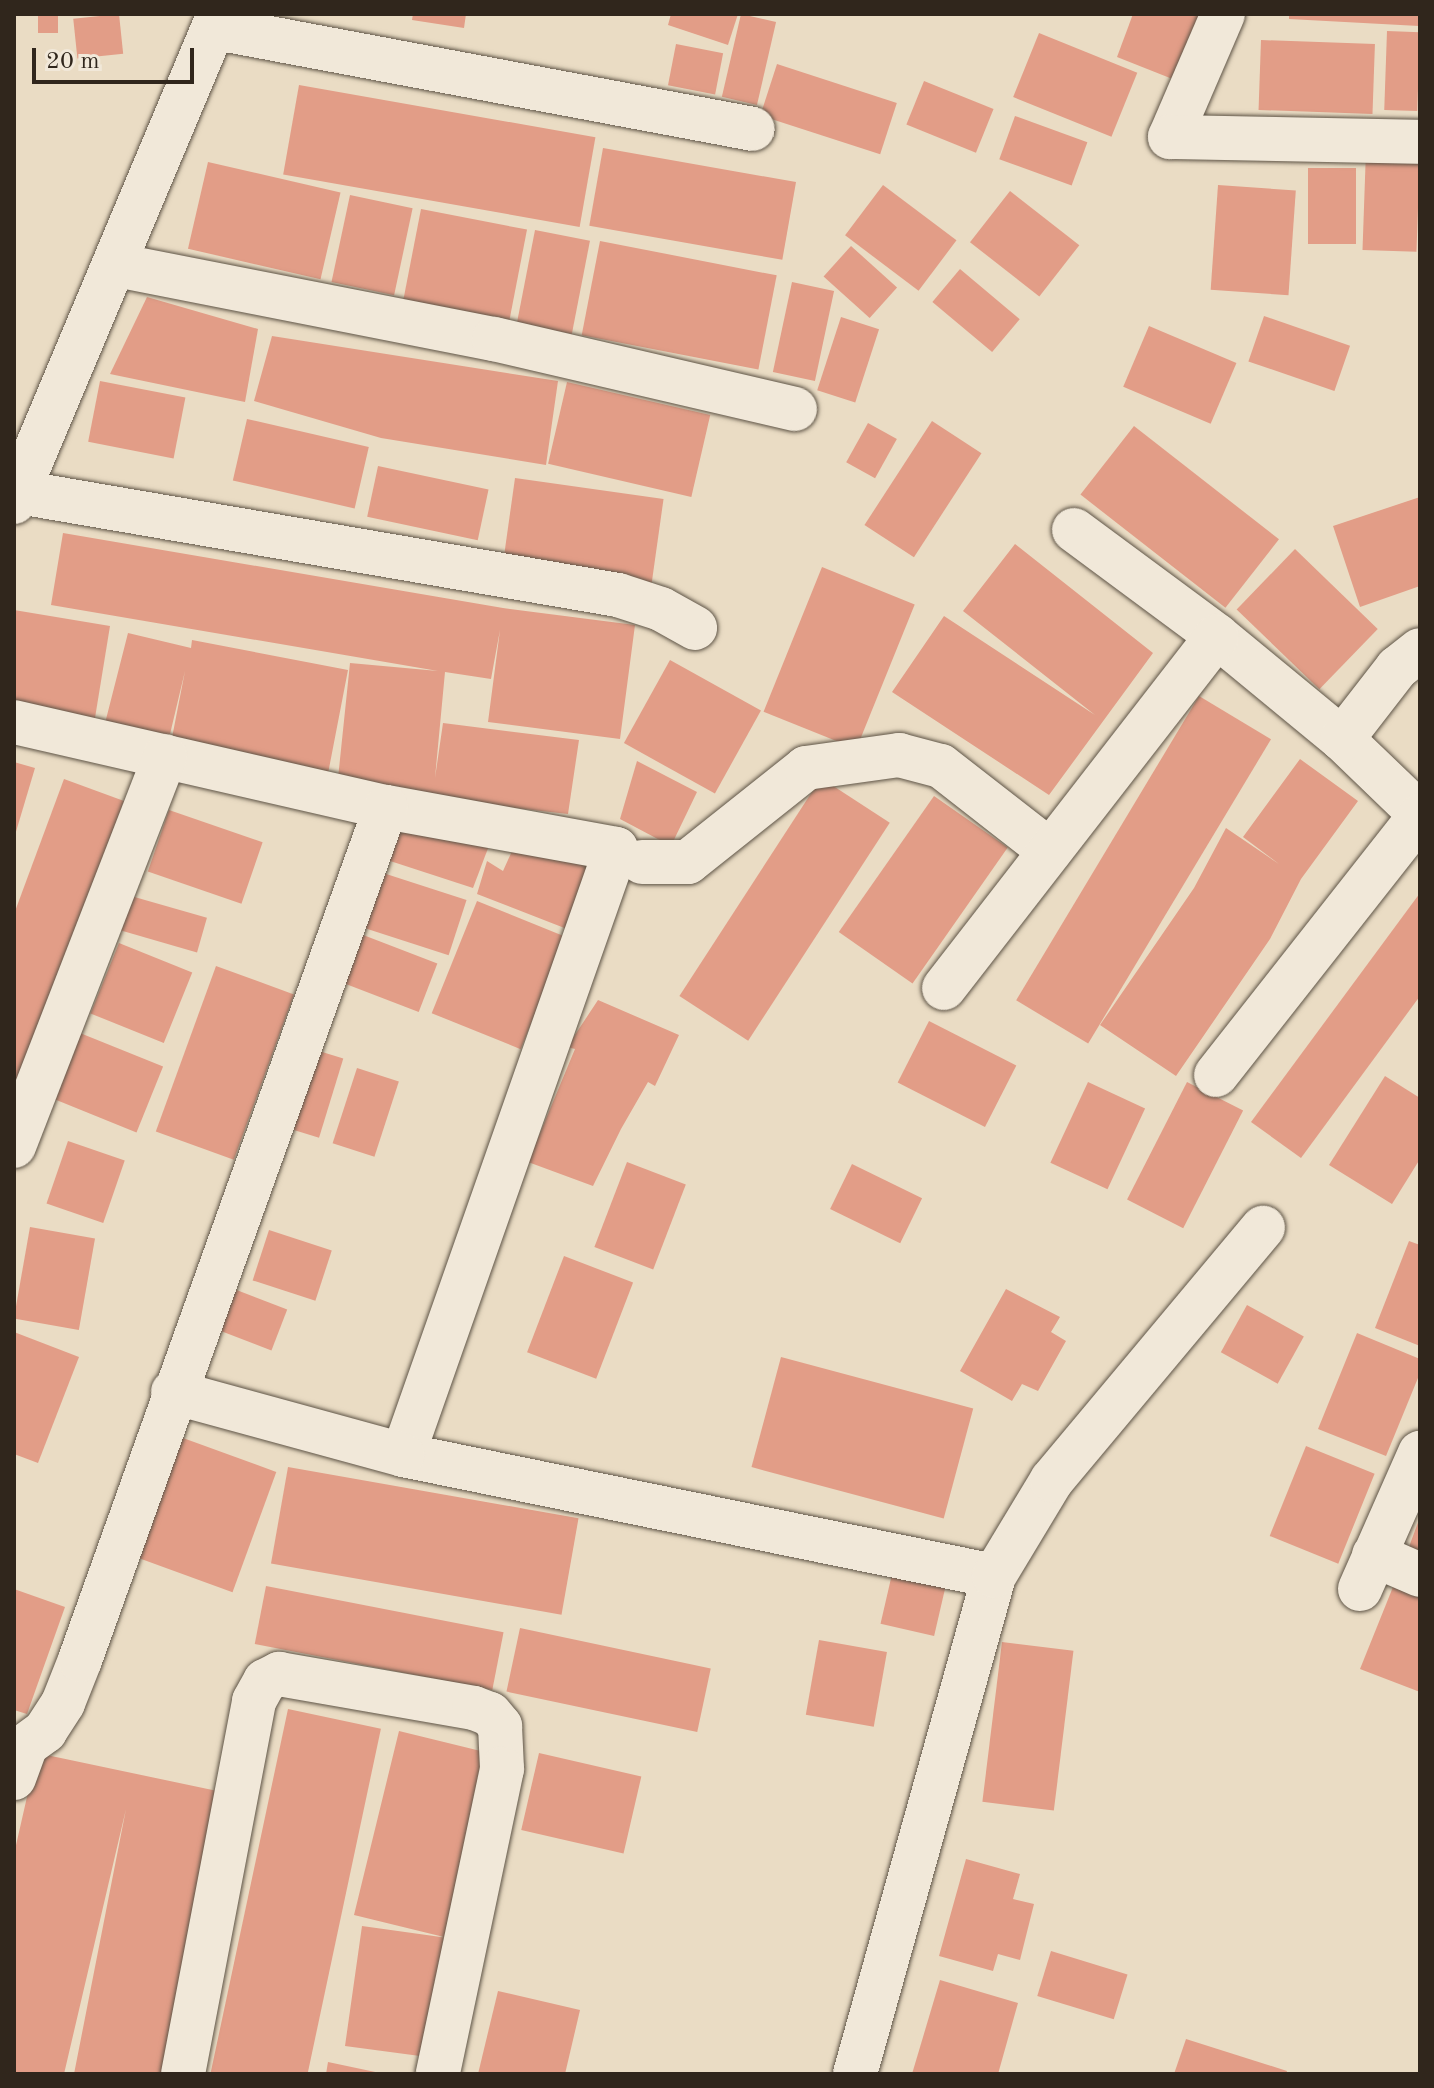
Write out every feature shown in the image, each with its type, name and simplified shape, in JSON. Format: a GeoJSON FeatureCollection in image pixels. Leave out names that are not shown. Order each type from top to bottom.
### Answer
{"type":"FeatureCollection","features":[{"type":"Feature","properties":{"kind":"street"},"geometry":{"type":"LineString","coordinates":[[1223,14],[1170,137],[1420,142]]}},
{"type":"Feature","properties":{"kind":"street"},"geometry":{"type":"LineString","coordinates":[[695,628],[661,609],[618,595],[16,497],[218,21],[753,129]]}},
{"type":"Feature","properties":{"kind":"street"},"geometry":{"type":"LineString","coordinates":[[116,265],[494,339],[795,409]]}},
{"type":"Feature","properties":{"kind":"street"},"geometry":{"type":"LineString","coordinates":[[1074,530],[1217,636],[1342,739],[1420,815],[1216,1075]]}},
{"type":"Feature","properties":{"kind":"street"},"geometry":{"type":"LineString","coordinates":[[944,988],[1217,636]]}},
{"type":"Feature","properties":{"kind":"street"},"geometry":{"type":"LineString","coordinates":[[1342,739],[1397,668],[1420,650]]}},
{"type":"Feature","properties":{"kind":"street"},"geometry":{"type":"LineString","coordinates":[[14,722],[386,807],[616,849],[403,1455]]}},
{"type":"Feature","properties":{"kind":"street"},"geometry":{"type":"LineString","coordinates":[[642,862],[688,862],[806,768],[899,755],[941,766],[1050,851]]}},
{"type":"Feature","properties":{"kind":"street"},"geometry":{"type":"LineString","coordinates":[[14,1146],[165,756]]}},
{"type":"Feature","properties":{"kind":"street"},"geometry":{"type":"LineString","coordinates":[[18,1755],[45,1731],[63,1703],[386,807]]}},
{"type":"Feature","properties":{"kind":"street"},"geometry":{"type":"LineString","coordinates":[[855,2074],[994,1576],[1052,1480],[1263,1228]]}},
{"type":"Feature","properties":{"kind":"street"},"geometry":{"type":"LineString","coordinates":[[173,1392],[403,1455],[994,1576]]}},
{"type":"Feature","properties":{"kind":"street"},"geometry":{"type":"LineString","coordinates":[[1420,1453],[1367,1572],[1420,1575]]}},
{"type":"Feature","properties":{"kind":"street"},"geometry":{"type":"LineString","coordinates":[[183,2074],[254,1701],[265,1681],[279,1674],[474,1708],[490,1714],[500,1726],[502,1769],[438,2074]]}},
{"type":"Feature","properties":{"kind":"building"},"geometry":{"type":"Polygon","coordinates":[[[38,14],[58,14],[58,33],[38,33],[38,14]]]}},
{"type":"Feature","properties":{"kind":"building"},"geometry":{"type":"Polygon","coordinates":[[[119,14],[123,54],[77,59],[73,19],[119,14]]]}},
{"type":"Feature","properties":{"kind":"building"},"geometry":{"type":"Polygon","coordinates":[[[413,14],[466,14],[464,28],[412,20],[413,14]]]}},
{"type":"Feature","properties":{"kind":"building"},"geometry":{"type":"Polygon","coordinates":[[[671,14],[738,14],[728,45],[668,25],[671,14]]]}},
{"type":"Feature","properties":{"kind":"building"},"geometry":{"type":"Polygon","coordinates":[[[741,14],[776,22],[757,105],[722,97],[741,14]]]}},
{"type":"Feature","properties":{"kind":"building"},"geometry":{"type":"Polygon","coordinates":[[[1133,14],[1201,14],[1175,80],[1117,57],[1133,14]]]}},
{"type":"Feature","properties":{"kind":"building"},"geometry":{"type":"Polygon","coordinates":[[[1289,14],[1419,14],[1419,26],[1289,19],[1289,14]]]}},
{"type":"Feature","properties":{"kind":"building"},"geometry":{"type":"Polygon","coordinates":[[[1387,31],[1420,32],[1417,111],[1384,110],[1387,31]]]}},
{"type":"Feature","properties":{"kind":"building"},"geometry":{"type":"Polygon","coordinates":[[[1039,33],[1137,73],[1111,137],[1013,97],[1039,33]]]}},
{"type":"Feature","properties":{"kind":"building"},"geometry":{"type":"Polygon","coordinates":[[[1261,40],[1375,44],[1372,114],[1259,110],[1261,40]]]}},
{"type":"Feature","properties":{"kind":"building"},"geometry":{"type":"Polygon","coordinates":[[[676,44],[723,53],[715,94],[668,85],[676,44]]]}},
{"type":"Feature","properties":{"kind":"building"},"geometry":{"type":"Polygon","coordinates":[[[777,64],[897,103],[880,154],[760,115],[777,64]]]}},
{"type":"Feature","properties":{"kind":"building"},"geometry":{"type":"Polygon","coordinates":[[[924,81],[994,109],[976,153],[906,125],[924,81]]]}},
{"type":"Feature","properties":{"kind":"building"},"geometry":{"type":"Polygon","coordinates":[[[299,85],[595,137],[580,227],[283,175],[299,85]]]}},
{"type":"Feature","properties":{"kind":"building"},"geometry":{"type":"Polygon","coordinates":[[[1015,116],[1087,142],[1072,186],[999,159],[1015,116]]]}},
{"type":"Feature","properties":{"kind":"building"},"geometry":{"type":"Polygon","coordinates":[[[603,148],[796,182],[782,260],[589,226],[603,148]]]}},
{"type":"Feature","properties":{"kind":"building"},"geometry":{"type":"Polygon","coordinates":[[[1366,150],[1420,152],[1416,252],[1363,250],[1366,150]]]}},
{"type":"Feature","properties":{"kind":"building"},"geometry":{"type":"Polygon","coordinates":[[[208,162],[341,193],[320,279],[188,249],[208,162]]]}},
{"type":"Feature","properties":{"kind":"building"},"geometry":{"type":"Polygon","coordinates":[[[1308,168],[1356,168],[1356,244],[1308,244],[1308,168]]]}},
{"type":"Feature","properties":{"kind":"building"},"geometry":{"type":"Polygon","coordinates":[[[883,185],[956,240],[919,291],[845,235],[883,185]]]}},
{"type":"Feature","properties":{"kind":"building"},"geometry":{"type":"Polygon","coordinates":[[[1218,185],[1296,190],[1288,295],[1211,290],[1218,185]]]}},
{"type":"Feature","properties":{"kind":"building"},"geometry":{"type":"Polygon","coordinates":[[[1010,191],[1079,245],[1039,296],[970,242],[1010,191]]]}},
{"type":"Feature","properties":{"kind":"building"},"geometry":{"type":"Polygon","coordinates":[[[350,195],[413,208],[394,295],[331,282],[350,195]]]}},
{"type":"Feature","properties":{"kind":"building"},"geometry":{"type":"Polygon","coordinates":[[[421,209],[527,230],[508,328],[402,307],[421,209]]]}},
{"type":"Feature","properties":{"kind":"building"},"geometry":{"type":"Polygon","coordinates":[[[535,230],[590,241],[572,334],[517,323],[535,230]]]}},
{"type":"Feature","properties":{"kind":"building"},"geometry":{"type":"Polygon","coordinates":[[[600,241],[777,275],[758,370],[582,335],[600,241]]]}},
{"type":"Feature","properties":{"kind":"building"},"geometry":{"type":"Polygon","coordinates":[[[851,246],[897,287],[870,318],[824,276],[851,246]]]}},
{"type":"Feature","properties":{"kind":"building"},"geometry":{"type":"Polygon","coordinates":[[[960,269],[1020,319],[992,352],[932,302],[960,269]]]}},
{"type":"Feature","properties":{"kind":"building"},"geometry":{"type":"Polygon","coordinates":[[[792,282],[834,291],[815,381],[773,372],[792,282]]]}},
{"type":"Feature","properties":{"kind":"building"},"geometry":{"type":"Polygon","coordinates":[[[147,297],[258,329],[245,402],[110,374],[147,297]]]}},
{"type":"Feature","properties":{"kind":"building"},"geometry":{"type":"Polygon","coordinates":[[[1264,316],[1350,346],[1334,391],[1248,361],[1264,316]]]}},
{"type":"Feature","properties":{"kind":"building"},"geometry":{"type":"Polygon","coordinates":[[[841,317],[879,329],[855,403],[817,390],[841,317]]]}},
{"type":"Feature","properties":{"kind":"building"},"geometry":{"type":"Polygon","coordinates":[[[1149,326],[1236,363],[1211,424],[1123,387],[1149,326]]]}},
{"type":"Feature","properties":{"kind":"building"},"geometry":{"type":"Polygon","coordinates":[[[272,336],[558,381],[546,465],[381,438],[254,401],[272,336]]]}},
{"type":"Feature","properties":{"kind":"building"},"geometry":{"type":"Polygon","coordinates":[[[100,381],[185,398],[174,458],[88,442],[100,381]]]}},
{"type":"Feature","properties":{"kind":"building"},"geometry":{"type":"Polygon","coordinates":[[[567,382],[710,415],[691,497],[548,464],[567,382]]]}},
{"type":"Feature","properties":{"kind":"building"},"geometry":{"type":"Polygon","coordinates":[[[247,419],[369,447],[355,509],[233,480],[247,419]]]}},
{"type":"Feature","properties":{"kind":"building"},"geometry":{"type":"Polygon","coordinates":[[[932,421],[981,453],[914,557],[864,525],[932,421]]]}},
{"type":"Feature","properties":{"kind":"building"},"geometry":{"type":"Polygon","coordinates":[[[868,423],[897,439],[875,478],[846,462],[868,423]]]}},
{"type":"Feature","properties":{"kind":"building"},"geometry":{"type":"Polygon","coordinates":[[[1134,426],[1279,539],[1225,608],[1080,495],[1134,426]]]}},
{"type":"Feature","properties":{"kind":"building"},"geometry":{"type":"Polygon","coordinates":[[[378,466],[489,489],[478,540],[367,517],[378,466]]]}},
{"type":"Feature","properties":{"kind":"building"},"geometry":{"type":"Polygon","coordinates":[[[515,478],[664,499],[652,583],[503,562],[515,478]]]}},
{"type":"Feature","properties":{"kind":"building"},"geometry":{"type":"Polygon","coordinates":[[[1420,497],[1420,586],[1360,607],[1333,526],[1420,497]]]}},
{"type":"Feature","properties":{"kind":"building"},"geometry":{"type":"Polygon","coordinates":[[[63,533],[503,608],[635,625],[620,739],[488,722],[500,630],[491,679],[445,672],[435,778],[443,723],[579,740],[568,814],[337,788],[350,663],[438,671],[51,605],[63,533]]]}},
{"type":"Feature","properties":{"kind":"building"},"geometry":{"type":"Polygon","coordinates":[[[1015,544],[1153,653],[1049,795],[892,692],[944,616],[1095,715],[963,611],[1015,544]]]}},
{"type":"Feature","properties":{"kind":"building"},"geometry":{"type":"Polygon","coordinates":[[[1295,549],[1378,629],[1319,689],[1237,609],[1295,549]]]}},
{"type":"Feature","properties":{"kind":"building"},"geometry":{"type":"Polygon","coordinates":[[[822,567],[915,604],[856,749],[764,712],[822,567]]]}},
{"type":"Feature","properties":{"kind":"building"},"geometry":{"type":"Polygon","coordinates":[[[14,610],[110,626],[94,724],[14,711],[14,610]]]}},
{"type":"Feature","properties":{"kind":"building"},"geometry":{"type":"Polygon","coordinates":[[[128,633],[191,648],[192,640],[348,670],[326,784],[170,748],[185,671],[166,751],[102,735],[128,633]]]}},
{"type":"Feature","properties":{"kind":"building"},"geometry":{"type":"Polygon","coordinates":[[[670,660],[761,710],[715,794],[624,743],[670,660]]]}},
{"type":"Feature","properties":{"kind":"building"},"geometry":{"type":"Polygon","coordinates":[[[1199,696],[1271,739],[1088,1044],[1016,1000],[1199,696]]]}},
{"type":"Feature","properties":{"kind":"building"},"geometry":{"type":"Polygon","coordinates":[[[1300,759],[1358,801],[1301,879],[1270,939],[1176,1076],[1100,1025],[1194,888],[1226,828],[1279,864],[1243,837],[1300,759]]]}},
{"type":"Feature","properties":{"kind":"building"},"geometry":{"type":"Polygon","coordinates":[[[637,761],[697,792],[671,846],[620,819],[637,761]]]}},
{"type":"Feature","properties":{"kind":"building"},"geometry":{"type":"Polygon","coordinates":[[[14,762],[35,768],[15,835],[14,835],[14,762]]]}},
{"type":"Feature","properties":{"kind":"building"},"geometry":{"type":"Polygon","coordinates":[[[821,778],[890,823],[748,1041],[679,996],[821,778]]]}},
{"type":"Feature","properties":{"kind":"building"},"geometry":{"type":"Polygon","coordinates":[[[64,779],[124,801],[14,1093],[14,914],[64,779]]]}},
{"type":"Feature","properties":{"kind":"building"},"geometry":{"type":"Polygon","coordinates":[[[934,796],[1008,848],[913,984],[839,932],[934,796]]]}},
{"type":"Feature","properties":{"kind":"building"},"geometry":{"type":"Polygon","coordinates":[[[169,810],[263,842],[241,904],[148,871],[169,810]]]}},
{"type":"Feature","properties":{"kind":"building"},"geometry":{"type":"Polygon","coordinates":[[[396,824],[490,843],[473,888],[384,859],[396,824]]]}},
{"type":"Feature","properties":{"kind":"building"},"geometry":{"type":"Polygon","coordinates":[[[513,849],[592,863],[567,929],[477,894],[487,861],[503,871],[513,849]]]}},
{"type":"Feature","properties":{"kind":"building"},"geometry":{"type":"Polygon","coordinates":[[[380,872],[467,900],[449,955],[362,927],[380,872]]]}},
{"type":"Feature","properties":{"kind":"building"},"geometry":{"type":"Polygon","coordinates":[[[1420,893],[1420,996],[1301,1158],[1251,1122],[1420,893]]]}},
{"type":"Feature","properties":{"kind":"building"},"geometry":{"type":"Polygon","coordinates":[[[131,896],[207,918],[197,952],[121,931],[131,896]]]}},
{"type":"Feature","properties":{"kind":"building"},"geometry":{"type":"Polygon","coordinates":[[[477,901],[566,937],[521,1049],[432,1013],[477,901]]]}},
{"type":"Feature","properties":{"kind":"building"},"geometry":{"type":"Polygon","coordinates":[[[358,933],[437,963],[419,1012],[339,982],[358,933]]]}},
{"type":"Feature","properties":{"kind":"building"},"geometry":{"type":"Polygon","coordinates":[[[119,943],[192,973],[164,1043],[91,1013],[119,943]]]}},
{"type":"Feature","properties":{"kind":"building"},"geometry":{"type":"Polygon","coordinates":[[[216,966],[294,994],[234,1160],[156,1131],[216,966]]]}},
{"type":"Feature","properties":{"kind":"building"},"geometry":{"type":"Polygon","coordinates":[[[598,1000],[679,1035],[655,1086],[648,1082],[593,1186],[528,1162],[575,1049],[567,1047],[598,1000]]]}},
{"type":"Feature","properties":{"kind":"building"},"geometry":{"type":"Polygon","coordinates":[[[929,1021],[1016,1065],[985,1127],[898,1082],[929,1021]]]}},
{"type":"Feature","properties":{"kind":"building"},"geometry":{"type":"Polygon","coordinates":[[[75,1031],[163,1067],[136,1132],[48,1097],[75,1031]]]}},
{"type":"Feature","properties":{"kind":"building"},"geometry":{"type":"Polygon","coordinates":[[[306,1047],[343,1058],[319,1138],[282,1126],[306,1047]]]}},
{"type":"Feature","properties":{"kind":"building"},"geometry":{"type":"Polygon","coordinates":[[[357,1068],[399,1082],[374,1157],[333,1143],[357,1068]]]}},
{"type":"Feature","properties":{"kind":"building"},"geometry":{"type":"Polygon","coordinates":[[[1385,1076],[1420,1098],[1420,1159],[1392,1204],[1329,1165],[1385,1076]]]}},
{"type":"Feature","properties":{"kind":"building"},"geometry":{"type":"Polygon","coordinates":[[[1088,1082],[1145,1109],[1107,1189],[1050,1163],[1088,1082]]]}},
{"type":"Feature","properties":{"kind":"building"},"geometry":{"type":"Polygon","coordinates":[[[1187,1082],[1243,1111],[1183,1228],[1127,1200],[1187,1082]]]}},
{"type":"Feature","properties":{"kind":"building"},"geometry":{"type":"Polygon","coordinates":[[[68,1141],[125,1161],[103,1223],[47,1203],[68,1141]]]}},
{"type":"Feature","properties":{"kind":"building"},"geometry":{"type":"Polygon","coordinates":[[[627,1162],[686,1185],[653,1270],[594,1247],[627,1162]]]}},
{"type":"Feature","properties":{"kind":"building"},"geometry":{"type":"Polygon","coordinates":[[[852,1164],[922,1198],[900,1243],[830,1209],[852,1164]]]}},
{"type":"Feature","properties":{"kind":"building"},"geometry":{"type":"Polygon","coordinates":[[[30,1227],[95,1238],[79,1330],[14,1319],[30,1227]]]}},
{"type":"Feature","properties":{"kind":"building"},"geometry":{"type":"Polygon","coordinates":[[[269,1230],[332,1250],[315,1301],[253,1280],[269,1230]]]}},
{"type":"Feature","properties":{"kind":"building"},"geometry":{"type":"Polygon","coordinates":[[[1409,1241],[1420,1245],[1420,1346],[1375,1328],[1409,1241]]]}},
{"type":"Feature","properties":{"kind":"building"},"geometry":{"type":"Polygon","coordinates":[[[564,1256],[633,1283],[596,1379],[527,1352],[564,1256]]]}},
{"type":"Feature","properties":{"kind":"building"},"geometry":{"type":"Polygon","coordinates":[[[234,1289],[287,1309],[271,1351],[218,1330],[234,1289]]]}},
{"type":"Feature","properties":{"kind":"building"},"geometry":{"type":"Polygon","coordinates":[[[1006,1289],[1060,1317],[1051,1332],[1066,1341],[1038,1391],[1022,1384],[1012,1401],[960,1371],[1006,1289]]]}},
{"type":"Feature","properties":{"kind":"building"},"geometry":{"type":"Polygon","coordinates":[[[1247,1305],[1304,1337],[1278,1384],[1221,1352],[1247,1305]]]}},
{"type":"Feature","properties":{"kind":"building"},"geometry":{"type":"Polygon","coordinates":[[[14,1332],[79,1357],[38,1463],[14,1454],[14,1332]]]}},
{"type":"Feature","properties":{"kind":"building"},"geometry":{"type":"Polygon","coordinates":[[[1357,1333],[1420,1359],[1420,1373],[1386,1456],[1318,1429],[1357,1333]]]}},
{"type":"Feature","properties":{"kind":"building"},"geometry":{"type":"Polygon","coordinates":[[[781,1357],[973,1409],[944,1519],[751,1467],[781,1357]]]}},
{"type":"Feature","properties":{"kind":"building"},"geometry":{"type":"Polygon","coordinates":[[[172,1434],[276,1472],[233,1592],[128,1554],[172,1434]]]}},
{"type":"Feature","properties":{"kind":"building"},"geometry":{"type":"Polygon","coordinates":[[[1306,1446],[1375,1474],[1338,1564],[1270,1536],[1306,1446]]]}},
{"type":"Feature","properties":{"kind":"building"},"geometry":{"type":"Polygon","coordinates":[[[288,1467],[579,1518],[562,1615],[271,1564],[288,1467]]]}},
{"type":"Feature","properties":{"kind":"building"},"geometry":{"type":"Polygon","coordinates":[[[1420,1517],[1420,1560],[1406,1555],[1420,1517]]]}},
{"type":"Feature","properties":{"kind":"building"},"geometry":{"type":"Polygon","coordinates":[[[892,1574],[946,1586],[934,1636],[881,1624],[892,1574]]]}},
{"type":"Feature","properties":{"kind":"building"},"geometry":{"type":"Polygon","coordinates":[[[266,1586],[504,1632],[492,1690],[255,1644],[266,1586]]]}},
{"type":"Feature","properties":{"kind":"building"},"geometry":{"type":"Polygon","coordinates":[[[1393,1587],[1420,1598],[1420,1692],[1360,1669],[1393,1587]]]}},
{"type":"Feature","properties":{"kind":"building"},"geometry":{"type":"Polygon","coordinates":[[[14,1589],[65,1607],[27,1714],[14,1710],[14,1589]]]}},
{"type":"Feature","properties":{"kind":"building"},"geometry":{"type":"Polygon","coordinates":[[[520,1628],[711,1669],[697,1732],[506,1692],[520,1628]]]}},
{"type":"Feature","properties":{"kind":"building"},"geometry":{"type":"Polygon","coordinates":[[[819,1640],[887,1652],[874,1727],[806,1715],[819,1640]]]}},
{"type":"Feature","properties":{"kind":"building"},"geometry":{"type":"Polygon","coordinates":[[[1002,1642],[1073,1651],[1054,1811],[982,1802],[1002,1642]]]}},
{"type":"Feature","properties":{"kind":"building"},"geometry":{"type":"Polygon","coordinates":[[[288,1709],[381,1729],[308,2074],[210,2074],[288,1709]]]}},
{"type":"Feature","properties":{"kind":"building"},"geometry":{"type":"Polygon","coordinates":[[[399,1731],[497,1755],[435,2058],[345,2046],[362,1926],[448,1938],[354,1915],[399,1731]]]}},
{"type":"Feature","properties":{"kind":"building"},"geometry":{"type":"Polygon","coordinates":[[[37,1753],[222,1792],[165,2074],[74,2074],[126,1809],[64,2074],[14,2074],[14,1854],[37,1753]]]}},
{"type":"Feature","properties":{"kind":"building"},"geometry":{"type":"Polygon","coordinates":[[[539,1753],[641,1777],[624,1854],[521,1830],[539,1753]]]}},
{"type":"Feature","properties":{"kind":"building"},"geometry":{"type":"Polygon","coordinates":[[[966,1859],[1020,1874],[1013,1899],[1034,1904],[1020,1960],[998,1954],[993,1971],[939,1956],[966,1859]]]}},
{"type":"Feature","properties":{"kind":"building"},"geometry":{"type":"Polygon","coordinates":[[[1051,1951],[1128,1974],[1114,2019],[1037,1996],[1051,1951]]]}},
{"type":"Feature","properties":{"kind":"building"},"geometry":{"type":"Polygon","coordinates":[[[940,1980],[1018,2003],[998,2074],[912,2074],[940,1980]]]}},
{"type":"Feature","properties":{"kind":"building"},"geometry":{"type":"Polygon","coordinates":[[[498,1991],[580,2010],[565,2074],[478,2074],[498,1991]]]}},
{"type":"Feature","properties":{"kind":"building"},"geometry":{"type":"Polygon","coordinates":[[[1186,2039],[1287,2071],[1286,2074],[1174,2074],[1186,2039]]]}},
{"type":"Feature","properties":{"kind":"building"},"geometry":{"type":"Polygon","coordinates":[[[328,2062],[380,2073],[380,2074],[326,2074],[328,2062]]]}}]}
